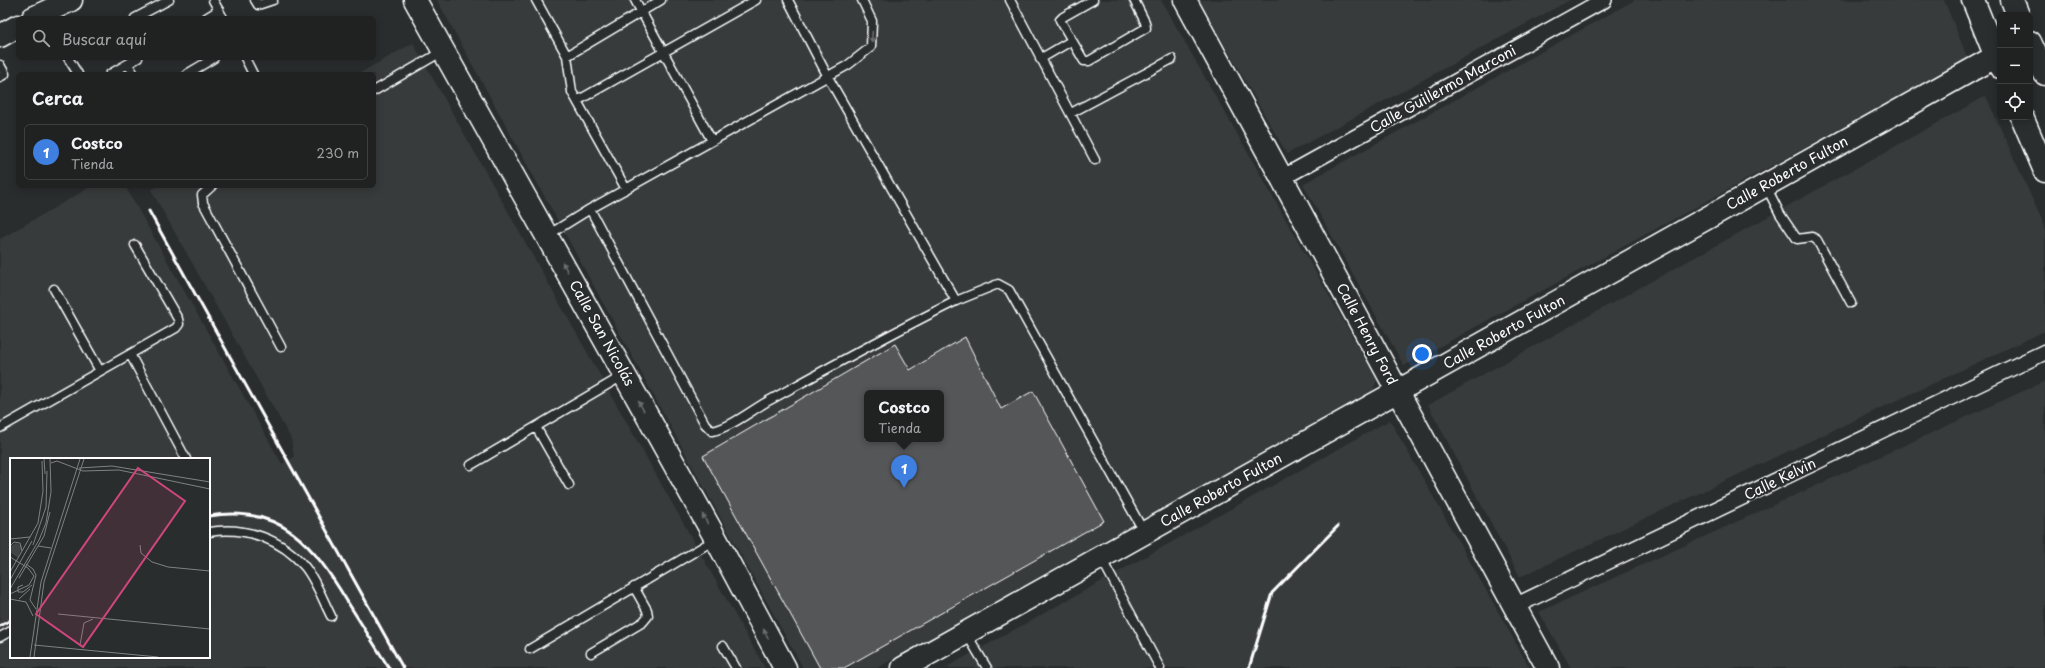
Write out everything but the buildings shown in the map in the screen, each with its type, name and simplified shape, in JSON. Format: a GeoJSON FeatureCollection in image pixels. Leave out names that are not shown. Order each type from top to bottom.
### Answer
{"type":"FeatureCollection","features":[{"type":"Feature","properties":{"kind":"street"},"geometry":{"type":"LineString","coordinates":[[41,10],[71,0]]}},
{"type":"Feature","properties":{"kind":"street","name":"Calle San Nicolás"},"geometry":{"type":"LineString","coordinates":[[416,0],[716,539],[785,668]]}},
{"type":"Feature","properties":{"kind":"street","name":"Calle Henry Ford"},"geometry":{"type":"LineString","coordinates":[[1185,0],[1548,668]]}},
{"type":"Feature","properties":{"kind":"street","name":"Calle Guillermo Marconi"},"geometry":{"type":"LineString","coordinates":[[1282,178],[1604,0]]}},
{"type":"Feature","properties":{"kind":"street"},"geometry":{"type":"LineString","coordinates":[[1973,0],[1997,57]]}},
{"type":"Feature","properties":{"kind":"street"},"geometry":{"type":"LineString","coordinates":[[2012,0],[2017,12]]}},
{"type":"Feature","properties":{"kind":"street"},"geometry":{"type":"LineString","coordinates":[[0,36],[16,27]]}},
{"type":"Feature","properties":{"kind":"street"},"geometry":{"type":"LineString","coordinates":[[2033,48],[2045,74]]}},
{"type":"Feature","properties":{"kind":"street","name":"Calle Roberto Fulton"},"geometry":{"type":"LineString","coordinates":[[903,668],[1766,185],[1997,60]]}},
{"type":"Feature","properties":{"kind":"street"},"geometry":{"type":"LineString","coordinates":[[2023,120],[2045,171]]}},
{"type":"Feature","properties":{"kind":"street","name":"Calle Kelvin"},"geometry":{"type":"LineString","coordinates":[[1515,606],[2045,352]]}},
{"type":"Feature","properties":{"kind":"lane"},"geometry":{"type":"LineString","coordinates":[[138,16],[169,0]]}},
{"type":"Feature","properties":{"kind":"lane"},"geometry":{"type":"LineString","coordinates":[[213,0],[221,14]]}},
{"type":"Feature","properties":{"kind":"lane"},"geometry":{"type":"LineString","coordinates":[[255,0],[258,5],[273,0]]}},
{"type":"Feature","properties":{"kind":"lane"},"geometry":{"type":"LineString","coordinates":[[536,0],[567,56],[572,92],[626,189]]}},
{"type":"Feature","properties":{"kind":"lane"},"geometry":{"type":"LineString","coordinates":[[635,0],[712,141]]}},
{"type":"Feature","properties":{"kind":"lane"},"geometry":{"type":"LineString","coordinates":[[567,56],[661,0]]}},
{"type":"Feature","properties":{"kind":"lane"},"geometry":{"type":"LineString","coordinates":[[577,101],[756,0]]}},
{"type":"Feature","properties":{"kind":"lane"},"geometry":{"type":"LineString","coordinates":[[788,0],[828,77],[956,301]]}},
{"type":"Feature","properties":{"kind":"lane"},"geometry":{"type":"LineString","coordinates":[[548,235],[590,209],[848,65],[871,47],[872,21],[862,0]]}},
{"type":"Feature","properties":{"kind":"lane"},"geometry":{"type":"LineString","coordinates":[[1010,0],[1095,160]]}},
{"type":"Feature","properties":{"kind":"lane"},"geometry":{"type":"LineString","coordinates":[[1093,0],[1060,20],[1084,61],[1089,61],[1143,32],[1146,28],[1146,22],[1134,0]]}},
{"type":"Feature","properties":{"kind":"lane"},"geometry":{"type":"LineString","coordinates":[[1040,59],[1071,41]]}},
{"type":"Feature","properties":{"kind":"lane"},"geometry":{"type":"LineString","coordinates":[[376,90],[444,50]]}},
{"type":"Feature","properties":{"kind":"lane"},"geometry":{"type":"LineString","coordinates":[[1071,113],[1172,59]]}},
{"type":"Feature","properties":{"kind":"lane"},"geometry":{"type":"LineString","coordinates":[[69,60],[77,72]]}},
{"type":"Feature","properties":{"kind":"lane"},"geometry":{"type":"LineString","coordinates":[[114,72],[135,60]]}},
{"type":"Feature","properties":{"kind":"lane"},"geometry":{"type":"LineString","coordinates":[[190,72],[211,60]]}},
{"type":"Feature","properties":{"kind":"lane"},"geometry":{"type":"LineString","coordinates":[[245,60],[252,72]]}},
{"type":"Feature","properties":{"kind":"lane"},"geometry":{"type":"LineString","coordinates":[[128,64],[133,72]]}},
{"type":"Feature","properties":{"kind":"lane"},"geometry":{"type":"LineString","coordinates":[[0,65],[5,74],[0,77]]}},
{"type":"Feature","properties":{"kind":"lane"},"geometry":{"type":"LineString","coordinates":[[1766,185],[1780,214],[1797,239],[1812,237],[1817,240],[1851,303]]}},
{"type":"Feature","properties":{"kind":"lane"},"geometry":{"type":"LineString","coordinates":[[210,188],[202,195],[203,203],[281,347]]}},
{"type":"Feature","properties":{"kind":"lane"},"geometry":{"type":"LineString","coordinates":[[590,209],[705,424],[712,431],[720,430],[751,410],[844,359],[956,301],[998,284],[1009,290],[1144,533]]}},
{"type":"Feature","properties":{"kind":"lane"},"geometry":{"type":"LineString","coordinates":[[0,428],[176,328],[179,324],[178,319],[135,245]]}},
{"type":"Feature","properties":{"kind":"lane"},"geometry":{"type":"LineString","coordinates":[[54,289],[100,371]]}},
{"type":"Feature","properties":{"kind":"lane"},"geometry":{"type":"LineString","coordinates":[[130,354],[185,458]]}},
{"type":"Feature","properties":{"kind":"lane"},"geometry":{"type":"LineString","coordinates":[[471,465],[624,374]]}},
{"type":"Feature","properties":{"kind":"lane"},"geometry":{"type":"LineString","coordinates":[[536,427],[569,485]]}},
{"type":"Feature","properties":{"kind":"lane"},"geometry":{"type":"LineString","coordinates":[[210,532],[235,531],[276,541],[306,568],[331,616]]}},
{"type":"Feature","properties":{"kind":"lane"},"geometry":{"type":"LineString","coordinates":[[530,649],[716,539]]}},
{"type":"Feature","properties":{"kind":"lane"},"geometry":{"type":"LineString","coordinates":[[1101,558],[1160,668]]}},
{"type":"Feature","properties":{"kind":"lane"},"geometry":{"type":"LineString","coordinates":[[591,653],[643,622],[648,616],[647,610],[634,587]]}},
{"type":"Feature","properties":{"kind":"lane"},"geometry":{"type":"LineString","coordinates":[[0,637],[10,632]]}},
{"type":"Feature","properties":{"kind":"lane"},"geometry":{"type":"LineString","coordinates":[[966,633],[987,668]]}},
{"type":"Feature","properties":{"kind":"lane"},"geometry":{"type":"LineString","coordinates":[[723,646],[736,668]]}},
{"type":"Feature","properties":{"kind":"shaded area"},"geometry":{"type":"Polygon","coordinates":[[[437,0],[1161,0],[1377,380],[1372,393],[877,668],[803,668],[437,0]]]}},
{"type":"Feature","properties":{"kind":"shaded area"},"geometry":{"type":"Polygon","coordinates":[[[1199,0],[1570,0],[1287,154],[1199,0]]]}},
{"type":"Feature","properties":{"kind":"shaded area"},"geometry":{"type":"Polygon","coordinates":[[[1635,0],[1944,0],[1968,59],[1404,366],[1303,184],[1635,0]]]}},
{"type":"Feature","properties":{"kind":"shaded area"},"geometry":{"type":"Polygon","coordinates":[[[413,43],[765,668],[0,668],[0,239],[89,188],[126,188],[282,464],[294,457],[291,439],[151,190],[154,188],[376,188],[376,72],[362,72],[413,43]]]}},
{"type":"Feature","properties":{"kind":"shaded area"},"geometry":{"type":"Polygon","coordinates":[[[1986,96],[2045,227],[2045,331],[1520,577],[1428,405],[1986,96]]]}},
{"type":"Feature","properties":{"kind":"shaded area"},"geometry":{"type":"Polygon","coordinates":[[[2045,381],[2045,668],[1571,668],[1539,612],[2045,381]]]}},
{"type":"Feature","properties":{"kind":"shaded area"},"geometry":{"type":"Polygon","coordinates":[[[1390,420],[1530,668],[945,668],[1118,572],[1390,420]]]}},
{"type":"Feature","properties":{"kind":"railway"},"geometry":{"type":"LineString","coordinates":[[149,211],[403,668]]}},
{"type":"Feature","properties":{"kind":"railway"},"geometry":{"type":"LineString","coordinates":[[210,516],[234,514],[257,516],[276,523],[293,533],[308,546],[321,562],[389,668]]}},
{"type":"Feature","properties":{"kind":"railway"},"geometry":{"type":"LineString","coordinates":[[1249,668],[1272,593],[1338,526]]}},
{"type":"Feature","properties":{"kind":"railway"},"geometry":{"type":"LineString","coordinates":[[0,626],[10,621]]}},
{"type":"Feature","properties":{"kind":"place","name":"Costco"},"geometry":{"type":"Point","coordinates":[904,488]}}]}
